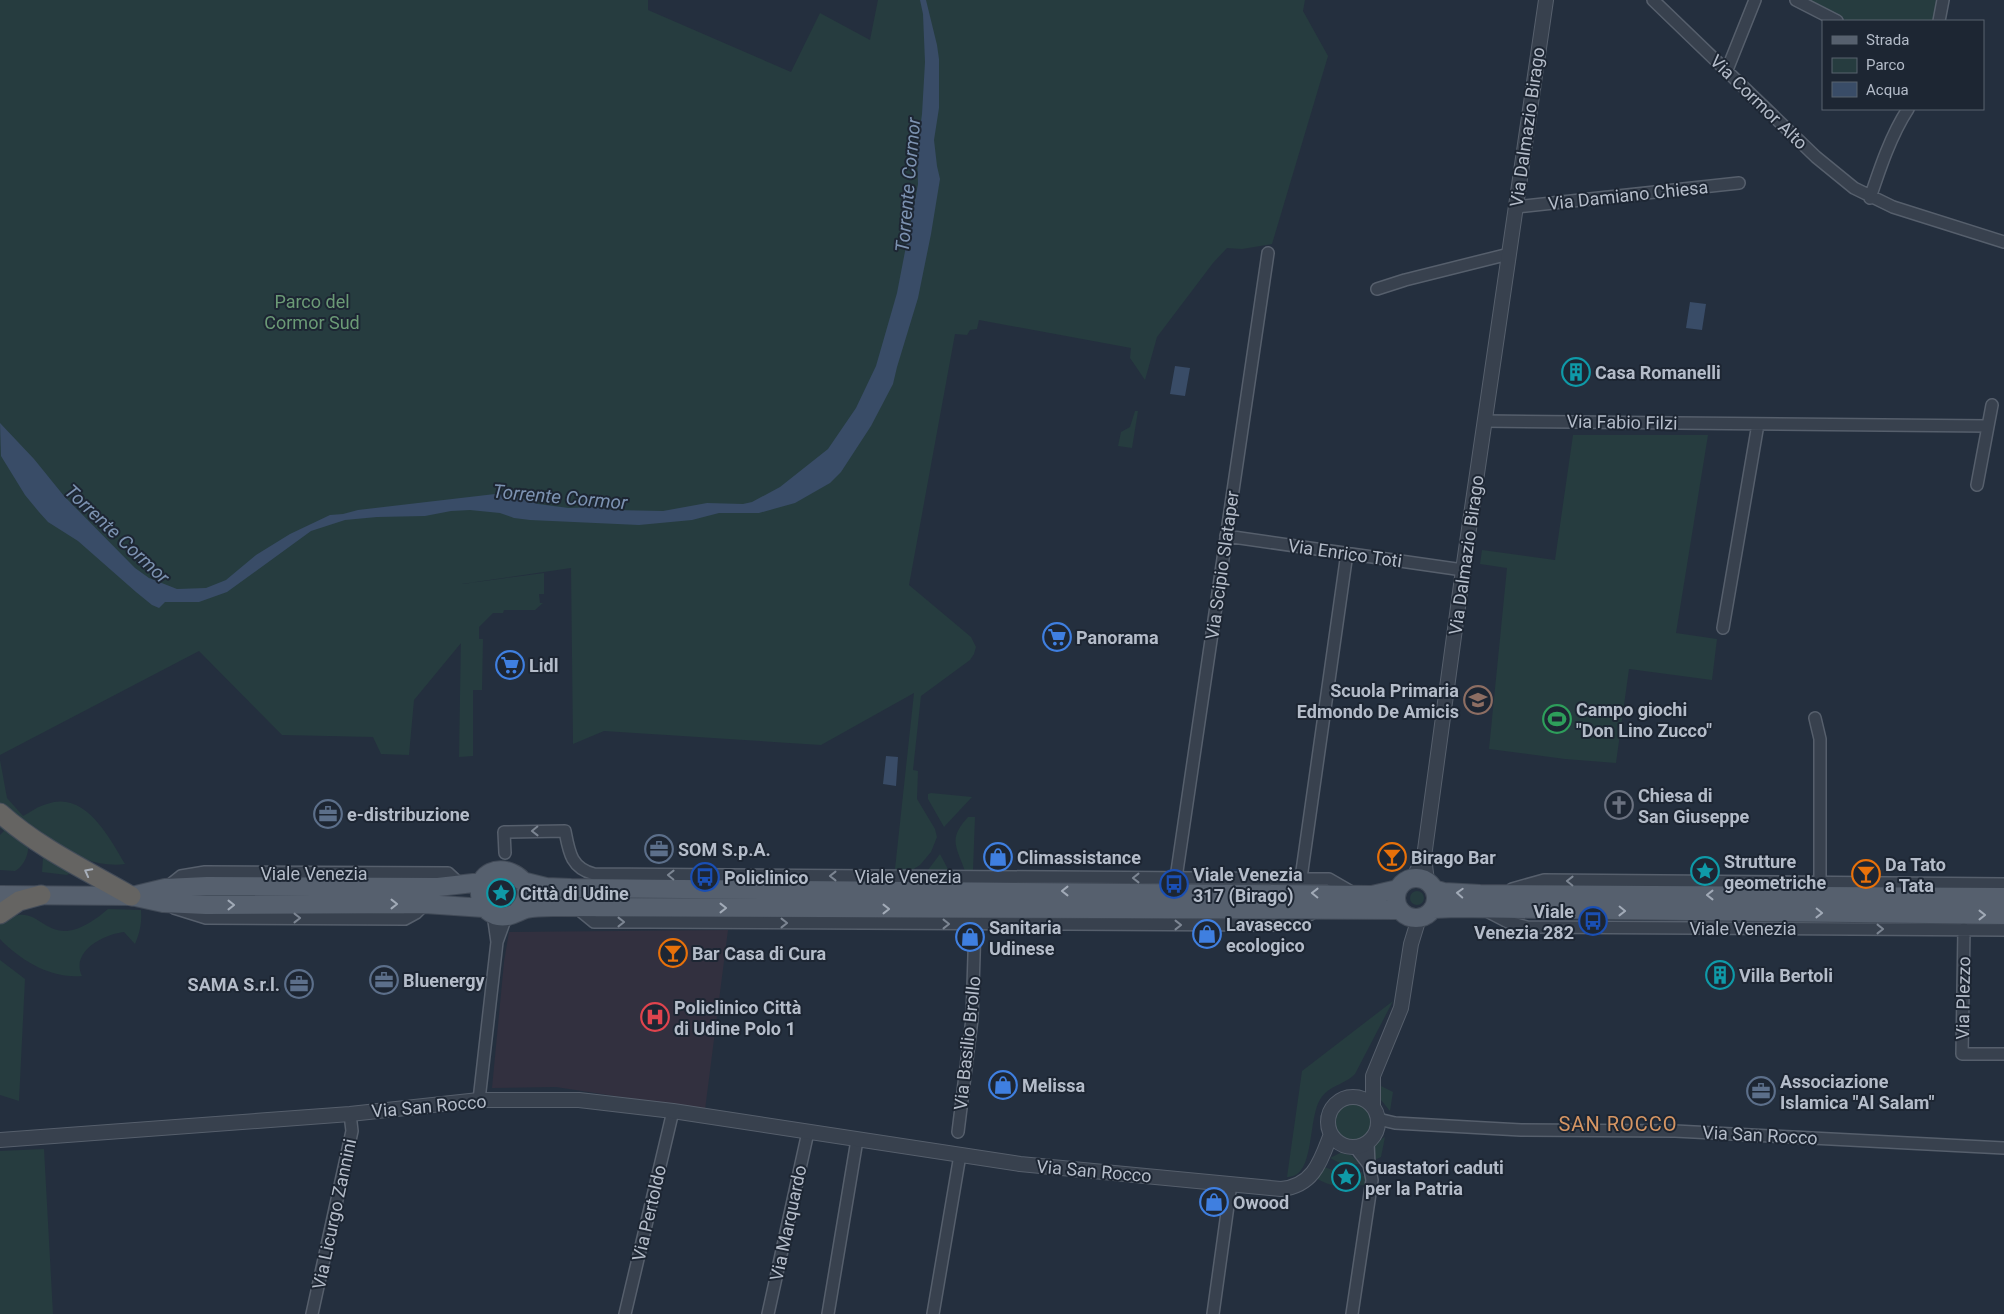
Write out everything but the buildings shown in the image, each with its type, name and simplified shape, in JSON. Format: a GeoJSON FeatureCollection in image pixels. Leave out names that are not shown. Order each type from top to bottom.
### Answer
{"type":"FeatureCollection","features":[{"type":"Feature","properties":{"kind":"highway"},"geometry":{"type":"LineString","coordinates":[[0,813],[21,832],[67,861],[131,896]]}},
{"type":"Feature","properties":{"kind":"highway"},"geometry":{"type":"LineString","coordinates":[[0,914],[19,901],[41,895]]}},
{"type":"Feature","properties":{"kind":"main road","name":"Viale Venezia"},"geometry":{"type":"LineString","coordinates":[[165,896],[207,886],[462,886],[502,870],[546,887],[571,888],[1378,894],[1398,889],[1405,881],[1425,882],[1444,892],[1498,894],[2004,896]]}},
{"type":"Feature","properties":{"kind":"main road"},"geometry":{"type":"LineString","coordinates":[[488,877],[480,893],[500,913]]}},
{"type":"Feature","properties":{"kind":"main road","name":"Viale Venezia"},"geometry":{"type":"LineString","coordinates":[[500,913],[522,907],[526,897],[526,890],[518,877]]}},
{"type":"Feature","properties":{"kind":"main road"},"geometry":{"type":"LineString","coordinates":[[1398,889],[1396,902],[1415,914],[1436,898],[1425,882]]}},
{"type":"Feature","properties":{"kind":"main road","name":"Viale Venezia"},"geometry":{"type":"LineString","coordinates":[[0,896],[165,896],[206,905],[461,905],[500,913],[540,907],[1328,909],[1415,914],[1456,908],[1485,910],[2004,915]]}},
{"type":"Feature","properties":{"kind":"street","name":"Via Dalmazio Birago"},"geometry":{"type":"LineString","coordinates":[[1425,882],[1424,857],[1463,570],[1546,0]]}},
{"type":"Feature","properties":{"kind":"street","name":"Via Cormor Alto"},"geometry":{"type":"LineString","coordinates":[[1654,0],[1816,157],[1848,184],[1870,198],[1914,215],[2004,242]]}},
{"type":"Feature","properties":{"kind":"street"},"geometry":{"type":"LineString","coordinates":[[1727,70],[1755,0]]}},
{"type":"Feature","properties":{"kind":"street"},"geometry":{"type":"LineString","coordinates":[[1796,0],[1835,20]]}},
{"type":"Feature","properties":{"kind":"street"},"geometry":{"type":"LineString","coordinates":[[1939,20],[1943,0]]}},
{"type":"Feature","properties":{"kind":"street"},"geometry":{"type":"LineString","coordinates":[[1870,198],[1890,144],[1901,119],[1907,110]]}},
{"type":"Feature","properties":{"kind":"street","name":"Via Damiano Chiesa"},"geometry":{"type":"LineString","coordinates":[[1516,207],[1739,183]]}},
{"type":"Feature","properties":{"kind":"street","name":"Via Scipio Slataper"},"geometry":{"type":"LineString","coordinates":[[1176,878],[1268,253]]}},
{"type":"Feature","properties":{"kind":"street"},"geometry":{"type":"LineString","coordinates":[[1377,289],[1405,280],[1509,254]]}},
{"type":"Feature","properties":{"kind":"street"},"geometry":{"type":"LineString","coordinates":[[1977,485],[1992,405]]}},
{"type":"Feature","properties":{"kind":"street","name":"Via Fabio Filzi"},"geometry":{"type":"LineString","coordinates":[[1485,421],[1988,426]]}},
{"type":"Feature","properties":{"kind":"street"},"geometry":{"type":"LineString","coordinates":[[1723,628],[1758,424]]}},
{"type":"Feature","properties":{"kind":"street","name":"Via Enrico Toti"},"geometry":{"type":"LineString","coordinates":[[1226,536],[1463,570]]}},
{"type":"Feature","properties":{"kind":"street"},"geometry":{"type":"LineString","coordinates":[[1301,878],[1347,553]]}},
{"type":"Feature","properties":{"kind":"street"},"geometry":{"type":"LineString","coordinates":[[1815,718],[1820,739],[1820,883]]}},
{"type":"Feature","properties":{"kind":"street","name":"Viale Venezia"},"geometry":{"type":"LineString","coordinates":[[518,877],[505,853],[504,832],[565,831],[569,855],[584,870],[594,874],[1301,878],[1329,879],[1355,894]]}},
{"type":"Feature","properties":{"kind":"street"},"geometry":{"type":"LineString","coordinates":[[488,877],[505,853]]}},
{"type":"Feature","properties":{"kind":"street","name":"Viale Venezia"},"geometry":{"type":"LineString","coordinates":[[1498,894],[1544,880],[2004,884]]}},
{"type":"Feature","properties":{"kind":"street","name":"Viale Venezia"},"geometry":{"type":"LineString","coordinates":[[577,908],[594,922],[1276,925],[1328,909]]}},
{"type":"Feature","properties":{"kind":"street","name":"Viale Venezia"},"geometry":{"type":"LineString","coordinates":[[1485,910],[1508,922],[1527,927],[2004,930]]}},
{"type":"Feature","properties":{"kind":"street"},"geometry":{"type":"LineString","coordinates":[[479,1100],[500,913]]}},
{"type":"Feature","properties":{"kind":"street"},"geometry":{"type":"LineString","coordinates":[[1352,1314],[1372,1180],[1369,1165],[1355,1144],[1331,1134],[1328,1126],[1330,1111],[1341,1100],[1348,1097],[1373,1076],[1401,1008],[1415,914]]}},
{"type":"Feature","properties":{"kind":"street","name":"Via Basilio Brollo"},"geometry":{"type":"LineString","coordinates":[[958,1132],[972,1019],[975,924]]}},
{"type":"Feature","properties":{"kind":"street","name":"Via Plezzo"},"geometry":{"type":"LineString","coordinates":[[1964,929],[1962,1054],[2004,1054]]}},
{"type":"Feature","properties":{"kind":"street"},"geometry":{"type":"LineString","coordinates":[[1355,1144],[1373,1138],[1377,1117],[1373,1076]]}},
{"type":"Feature","properties":{"kind":"street"},"geometry":{"type":"LineString","coordinates":[[1348,1097],[1362,1098],[1377,1117]]}},
{"type":"Feature","properties":{"kind":"street","name":"Via San Rocco"},"geometry":{"type":"LineString","coordinates":[[0,1140],[350,1114],[479,1100],[579,1100],[673,1111],[1040,1166],[1281,1189],[1301,1184],[1310,1176],[1321,1160],[1331,1134]]}},
{"type":"Feature","properties":{"kind":"street","name":"Via Pertoldo"},"geometry":{"type":"LineString","coordinates":[[625,1314],[673,1111]]}},
{"type":"Feature","properties":{"kind":"street","name":"Via Licurgo Zannini"},"geometry":{"type":"LineString","coordinates":[[312,1314],[352,1131],[350,1114]]}},
{"type":"Feature","properties":{"kind":"street","name":"Via San Rocco"},"geometry":{"type":"LineString","coordinates":[[1377,1117],[1395,1122],[1521,1130],[1675,1131],[2004,1148]]}},
{"type":"Feature","properties":{"kind":"street","name":"Via Marquardo"},"geometry":{"type":"LineString","coordinates":[[768,1314],[808,1132]]}},
{"type":"Feature","properties":{"kind":"street"},"geometry":{"type":"LineString","coordinates":[[828,1314],[857,1140]]}},
{"type":"Feature","properties":{"kind":"street","name":"Via San Rocco"},"geometry":{"type":"LineString","coordinates":[[1321,1160],[1355,1144]]}},
{"type":"Feature","properties":{"kind":"street"},"geometry":{"type":"LineString","coordinates":[[933,1314],[960,1155]]}},
{"type":"Feature","properties":{"kind":"street"},"geometry":{"type":"LineString","coordinates":[[1213,1314],[1231,1184]]}},
{"type":"Feature","properties":{"kind":"shaded area"},"geometry":{"type":"Polygon","coordinates":[[[728,930],[705,1110],[556,1087],[492,1088],[504,962],[509,932],[728,930]]]}},
{"type":"Feature","properties":{"kind":"green space","name":"Parco del Cormor Sud"},"geometry":{"type":"Polygon","coordinates":[[[0,0],[648,0],[648,10],[791,72],[820,13],[870,40],[878,0],[1305,0],[1303,11],[1328,56],[1272,244],[1242,249],[1227,248],[1213,263],[1157,337],[1145,380],[1130,358],[1131,348],[979,320],[977,329],[970,330],[967,335],[955,334],[909,585],[971,637],[976,647],[970,660],[921,696],[913,770],[918,771],[917,799],[935,829],[937,837],[931,852],[920,865],[912,870],[895,869],[914,693],[821,745],[604,731],[573,744],[571,568],[462,584],[544,573],[544,594],[539,594],[540,603],[543,603],[535,610],[504,610],[503,613],[493,613],[479,627],[479,639],[483,639],[482,690],[473,690],[473,756],[459,757],[461,643],[414,700],[409,755],[381,754],[373,737],[282,735],[199,651],[0,755],[0,0]]]}},
{"type":"Feature","properties":{"kind":"green space"},"geometry":{"type":"Polygon","coordinates":[[[1808,0],[1939,0],[1934,20],[1845,20],[1808,0]]]}},
{"type":"Feature","properties":{"kind":"green space"},"geometry":{"type":"Polygon","coordinates":[[[1135,411],[1138,411],[1132,448],[1118,446],[1121,432],[1130,427],[1135,411]]]}},
{"type":"Feature","properties":{"kind":"green space"},"geometry":{"type":"Polygon","coordinates":[[[1573,435],[1708,435],[1676,633],[1717,639],[1712,680],[1629,669],[1616,763],[1565,759],[1489,749],[1507,568],[1480,564],[1482,550],[1555,560],[1573,435]]]}},
{"type":"Feature","properties":{"kind":"green space"},"geometry":{"type":"Polygon","coordinates":[[[0,760],[7,798],[23,816],[47,804],[61,801],[73,804],[84,810],[103,829],[125,864],[108,864],[77,856],[47,839],[6,809],[0,803],[0,760]]]}},
{"type":"Feature","properties":{"kind":"green space"},"geometry":{"type":"Polygon","coordinates":[[[928,794],[972,797],[944,827],[928,799],[928,794]]]}},
{"type":"Feature","properties":{"kind":"green space"},"geometry":{"type":"Polygon","coordinates":[[[968,817],[975,817],[973,871],[965,871],[956,843],[958,831],[968,817]]]}},
{"type":"Feature","properties":{"kind":"green space"},"geometry":{"type":"Polygon","coordinates":[[[0,823],[28,846],[25,860],[21,867],[15,871],[0,870],[0,835],[4,831],[0,828],[0,823]]]}},
{"type":"Feature","properties":{"kind":"green space"},"geometry":{"type":"Polygon","coordinates":[[[940,854],[949,871],[928,870],[940,854]]]}},
{"type":"Feature","properties":{"kind":"green space"},"geometry":{"type":"Polygon","coordinates":[[[43,858],[68,869],[70,873],[67,875],[42,872],[43,858]]]}},
{"type":"Feature","properties":{"kind":"green space"},"geometry":{"type":"Polygon","coordinates":[[[503,881],[512,884],[515,893],[512,902],[503,905],[494,902],[491,893],[494,884],[503,881]]]}},
{"type":"Feature","properties":{"kind":"green space"},"geometry":{"type":"Polygon","coordinates":[[[1414,891],[1420,891],[1424,898],[1420,905],[1414,905],[1410,901],[1410,895],[1414,891]]]}},
{"type":"Feature","properties":{"kind":"green space"},"geometry":{"type":"Polygon","coordinates":[[[108,909],[141,910],[141,923],[137,940],[135,944],[124,932],[108,936],[91,945],[81,959],[82,976],[70,976],[48,971],[27,961],[0,939],[0,924],[11,917],[29,916],[50,927],[67,931],[84,926],[108,909]]]}},
{"type":"Feature","properties":{"kind":"green space"},"geometry":{"type":"Polygon","coordinates":[[[0,960],[25,979],[19,1101],[0,1095],[0,960]]]}},
{"type":"Feature","properties":{"kind":"green space"},"geometry":{"type":"Polygon","coordinates":[[[1393,1001],[1355,1074],[1329,1090],[1321,1098],[1317,1107],[1310,1145],[1303,1168],[1296,1175],[1287,1177],[1302,1071],[1393,1001]]]}},
{"type":"Feature","properties":{"kind":"green space"},"geometry":{"type":"Polygon","coordinates":[[[1379,1085],[1393,1092],[1390,1111],[1381,1100],[1379,1085]]]}},
{"type":"Feature","properties":{"kind":"green space"},"geometry":{"type":"Polygon","coordinates":[[[1353,1099],[1365,1103],[1371,1109],[1375,1121],[1371,1133],[1365,1139],[1353,1143],[1341,1139],[1335,1133],[1331,1121],[1335,1109],[1341,1103],[1353,1099]]]}},
{"type":"Feature","properties":{"kind":"green space"},"geometry":{"type":"Polygon","coordinates":[[[1385,1137],[1381,1157],[1372,1161],[1378,1141],[1385,1137]]]}},
{"type":"Feature","properties":{"kind":"green space"},"geometry":{"type":"Polygon","coordinates":[[[44,1149],[53,1314],[0,1314],[0,1151],[44,1149]]]}},
{"type":"Feature","properties":{"kind":"green space"},"geometry":{"type":"Polygon","coordinates":[[[1340,1153],[1351,1155],[1360,1164],[1342,1164],[1330,1158],[1340,1153]]]}},
{"type":"Feature","properties":{"kind":"green space"},"geometry":{"type":"Polygon","coordinates":[[[1324,1167],[1339,1172],[1362,1172],[1363,1176],[1379,1174],[1375,1176],[1375,1187],[1360,1185],[1339,1186],[1316,1178],[1324,1167]]]}},
{"type":"Feature","properties":{"kind":"water"},"geometry":{"type":"Polygon","coordinates":[[[920,0],[926,0],[939,59],[939,108],[934,140],[940,179],[918,298],[893,384],[871,426],[841,472],[830,483],[795,503],[759,513],[719,513],[692,520],[639,525],[530,520],[514,518],[500,513],[470,510],[451,511],[425,516],[345,520],[311,531],[227,592],[199,602],[165,602],[159,608],[152,605],[136,592],[78,541],[48,522],[25,495],[1,456],[0,423],[34,459],[64,496],[135,568],[149,578],[177,589],[206,588],[226,580],[256,555],[290,534],[330,515],[358,510],[495,494],[512,495],[538,504],[569,508],[595,507],[614,510],[663,511],[707,503],[743,504],[752,502],[780,487],[828,449],[856,408],[876,366],[897,293],[918,184],[917,152],[922,114],[925,62],[923,14],[920,0]]]}},
{"type":"Feature","properties":{"kind":"water"},"geometry":{"type":"Polygon","coordinates":[[[1690,302],[1706,304],[1702,330],[1686,328],[1690,302]]]}},
{"type":"Feature","properties":{"kind":"water"},"geometry":{"type":"Polygon","coordinates":[[[1175,366],[1190,368],[1185,396],[1170,394],[1175,366]]]}},
{"type":"Feature","properties":{"kind":"water"},"geometry":{"type":"Polygon","coordinates":[[[886,756],[898,757],[896,786],[883,784],[886,756]]]}},
{"type":"Feature","properties":{"kind":"place","name":"Casa Romanelli"},"geometry":{"type":"Point","coordinates":[1576,372]}},
{"type":"Feature","properties":{"kind":"place","name":"Panorama"},"geometry":{"type":"Point","coordinates":[1057,637]}},
{"type":"Feature","properties":{"kind":"place","name":"Lidl"},"geometry":{"type":"Point","coordinates":[510,665]}},
{"type":"Feature","properties":{"kind":"place","name":"Scuola Primaria Edmondo De Amicis"},"geometry":{"type":"Point","coordinates":[1478,700]}},
{"type":"Feature","properties":{"kind":"place","name":"Campo giochi \"Don Lino Zucco\""},"geometry":{"type":"Point","coordinates":[1557,719]}},
{"type":"Feature","properties":{"kind":"place","name":"Chiesa di San Giuseppe"},"geometry":{"type":"Point","coordinates":[1619,805]}},
{"type":"Feature","properties":{"kind":"place","name":"e-distribuzione"},"geometry":{"type":"Point","coordinates":[328,814]}},
{"type":"Feature","properties":{"kind":"place","name":"SOM S.p.A."},"geometry":{"type":"Point","coordinates":[659,849]}},
{"type":"Feature","properties":{"kind":"place","name":"Climassistance"},"geometry":{"type":"Point","coordinates":[998,857]}},
{"type":"Feature","properties":{"kind":"place","name":"Birago Bar"},"geometry":{"type":"Point","coordinates":[1392,857]}},
{"type":"Feature","properties":{"kind":"place","name":"Strutture geometriche"},"geometry":{"type":"Point","coordinates":[1705,871]}},
{"type":"Feature","properties":{"kind":"place","name":"Da Tato a Tata"},"geometry":{"type":"Point","coordinates":[1866,874]}},
{"type":"Feature","properties":{"kind":"place","name":"Policlinico"},"geometry":{"type":"Point","coordinates":[705,877]}},
{"type":"Feature","properties":{"kind":"place","name":"Viale Venezia 317 (Birago)"},"geometry":{"type":"Point","coordinates":[1174,884]}},
{"type":"Feature","properties":{"kind":"place","name":"Città di Udine"},"geometry":{"type":"Point","coordinates":[501,893]}},
{"type":"Feature","properties":{"kind":"place","name":"Viale Venezia 282"},"geometry":{"type":"Point","coordinates":[1593,921]}},
{"type":"Feature","properties":{"kind":"place","name":"Lavasecco ecologico"},"geometry":{"type":"Point","coordinates":[1207,934]}},
{"type":"Feature","properties":{"kind":"place","name":"Sanitaria Udinese"},"geometry":{"type":"Point","coordinates":[970,937]}},
{"type":"Feature","properties":{"kind":"place","name":"Bar Casa di Cura"},"geometry":{"type":"Point","coordinates":[673,953]}},
{"type":"Feature","properties":{"kind":"place","name":"Villa Bertoli"},"geometry":{"type":"Point","coordinates":[1720,975]}},
{"type":"Feature","properties":{"kind":"place","name":"Bluenergy"},"geometry":{"type":"Point","coordinates":[384,980]}},
{"type":"Feature","properties":{"kind":"place","name":"SAMA S.r.l."},"geometry":{"type":"Point","coordinates":[299,984]}},
{"type":"Feature","properties":{"kind":"place","name":"Policlinico Città di Udine Polo 1"},"geometry":{"type":"Point","coordinates":[655,1017]}},
{"type":"Feature","properties":{"kind":"place","name":"Melissa"},"geometry":{"type":"Point","coordinates":[1003,1085]}},
{"type":"Feature","properties":{"kind":"place","name":"Associazione Islamica \"Al Salam\""},"geometry":{"type":"Point","coordinates":[1761,1091]}},
{"type":"Feature","properties":{"kind":"place","name":"Guastatori caduti per la Patria"},"geometry":{"type":"Point","coordinates":[1346,1177]}},
{"type":"Feature","properties":{"kind":"place","name":"Owood"},"geometry":{"type":"Point","coordinates":[1214,1202]}},
{"type":"Feature","properties":{"kind":"district","name":"SAN ROCCO"},"geometry":{"type":"Point","coordinates":[1618,1124]}},
{"type":"Feature","properties":{"kind":"water label","name":"Torrente Cormor"},"geometry":{"type":"Point","coordinates":[908,185]}},
{"type":"Feature","properties":{"kind":"water label","name":"Torrente Cormor"},"geometry":{"type":"Point","coordinates":[560,497]}},
{"type":"Feature","properties":{"kind":"water label","name":"Torrente Cormor"},"geometry":{"type":"Point","coordinates":[117,534]}}]}
